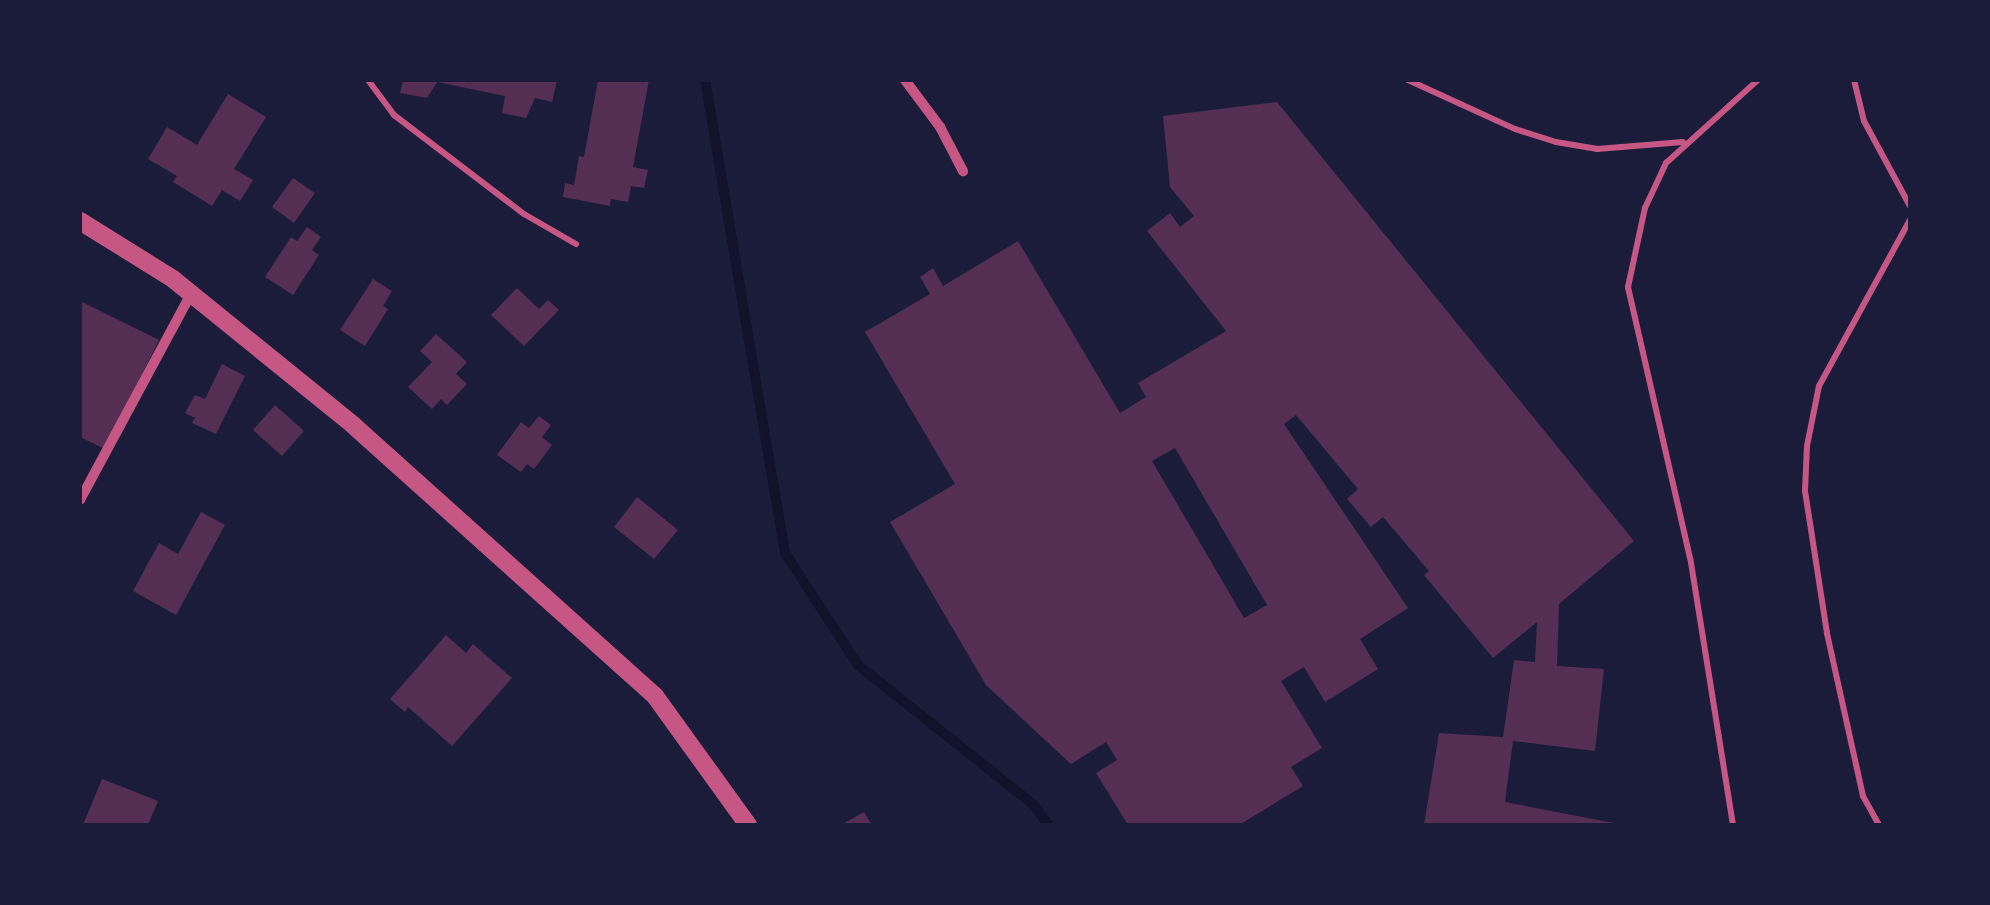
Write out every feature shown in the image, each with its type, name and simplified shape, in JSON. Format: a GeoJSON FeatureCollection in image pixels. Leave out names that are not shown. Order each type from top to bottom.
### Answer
{"type":"FeatureCollection","features":[{"type":"Feature","properties":{"kind":"street"},"geometry":{"type":"LineString","coordinates":[[905,80],[940,127],[963,171]]}},
{"type":"Feature","properties":{"kind":"street"},"geometry":{"type":"LineString","coordinates":[[80,221],[191,294],[353,425],[655,696],[748,825]]}},
{"type":"Feature","properties":{"kind":"street"},"geometry":{"type":"LineString","coordinates":[[80,500],[191,294]]}},
{"type":"Feature","properties":{"kind":"lane"},"geometry":{"type":"LineString","coordinates":[[368,80],[394,115],[524,214],[576,244]]}},
{"type":"Feature","properties":{"kind":"lane"},"geometry":{"type":"LineString","coordinates":[[1408,80],[1515,129],[1556,142],[1598,149],[1684,142]]}},
{"type":"Feature","properties":{"kind":"lane"},"geometry":{"type":"LineString","coordinates":[[1733,825],[1690,558],[1628,287],[1644,208],[1666,163],[1684,142],[1758,80]]}},
{"type":"Feature","properties":{"kind":"lane"},"geometry":{"type":"LineString","coordinates":[[1854,80],[1864,121],[1910,206]]}},
{"type":"Feature","properties":{"kind":"lane"},"geometry":{"type":"LineString","coordinates":[[1879,825],[1864,796],[1827,633],[1805,490],[1807,446],[1819,386],[1910,220]]}},
{"type":"Feature","properties":{"kind":"building"},"geometry":{"type":"Polygon","coordinates":[[[403,80],[557,80],[552,102],[535,98],[526,118],[502,113],[505,96],[437,82],[427,98],[400,93],[403,80]]]}},
{"type":"Feature","properties":{"kind":"building"},"geometry":{"type":"Polygon","coordinates":[[[598,80],[649,80],[633,167],[648,170],[644,188],[631,186],[628,202],[611,199],[610,206],[563,197],[565,183],[574,185],[579,156],[584,157],[598,80]]]}},
{"type":"Feature","properties":{"kind":"building"},"geometry":{"type":"Polygon","coordinates":[[[228,94],[266,117],[234,169],[253,180],[240,201],[222,190],[212,206],[173,182],[177,176],[148,159],[167,127],[197,145],[228,94]]]}},
{"type":"Feature","properties":{"kind":"building"},"geometry":{"type":"Polygon","coordinates":[[[1277,102],[1634,541],[1559,604],[1557,666],[1604,669],[1595,751],[1513,741],[1505,802],[1624,825],[1424,825],[1439,733],[1503,737],[1514,660],[1535,662],[1537,622],[1493,658],[1424,575],[1429,571],[1383,517],[1371,527],[1347,499],[1358,489],[1296,415],[1284,424],[1408,608],[1360,639],[1378,669],[1325,702],[1304,667],[1281,681],[1322,748],[1291,767],[1303,786],[1239,825],[1128,825],[1096,773],[1117,760],[1106,742],[1071,764],[986,685],[890,522],[955,484],[865,332],[930,294],[920,277],[933,268],[943,286],[1018,241],[1120,413],[1146,397],[1138,383],[1226,331],[1147,231],[1170,213],[1180,227],[1194,216],[1170,187],[1163,116],[1277,102]],[[1175,448],[1152,461],[1244,618],[1267,605],[1175,448]]]}},
{"type":"Feature","properties":{"kind":"building"},"geometry":{"type":"Polygon","coordinates":[[[293,178],[315,193],[294,223],[272,207],[293,178]]]}},
{"type":"Feature","properties":{"kind":"building"},"geometry":{"type":"Polygon","coordinates":[[[307,227],[321,237],[312,250],[319,255],[293,295],[265,277],[291,237],[297,241],[307,227]]]}},
{"type":"Feature","properties":{"kind":"building"},"geometry":{"type":"Polygon","coordinates":[[[373,279],[392,291],[383,306],[388,309],[365,346],[340,330],[373,279]]]}},
{"type":"Feature","properties":{"kind":"building"},"geometry":{"type":"Polygon","coordinates":[[[517,288],[539,309],[548,300],[559,310],[524,346],[491,315],[517,288]]]}},
{"type":"Feature","properties":{"kind":"building"},"geometry":{"type":"Polygon","coordinates":[[[80,301],[159,340],[105,449],[80,437],[80,301]]]}},
{"type":"Feature","properties":{"kind":"building"},"geometry":{"type":"Polygon","coordinates":[[[436,334],[467,362],[456,374],[467,384],[447,405],[441,399],[432,409],[408,387],[432,362],[420,351],[436,334]]]}},
{"type":"Feature","properties":{"kind":"building"},"geometry":{"type":"Polygon","coordinates":[[[222,364],[245,376],[216,434],[192,423],[195,418],[185,413],[195,395],[205,399],[222,364]]]}},
{"type":"Feature","properties":{"kind":"building"},"geometry":{"type":"Polygon","coordinates":[[[275,405],[304,431],[282,456],[253,430],[275,405]]]}},
{"type":"Feature","properties":{"kind":"building"},"geometry":{"type":"Polygon","coordinates":[[[539,416],[551,425],[542,437],[552,445],[534,469],[527,464],[521,472],[497,455],[521,422],[529,428],[539,416]]]}},
{"type":"Feature","properties":{"kind":"building"},"geometry":{"type":"Polygon","coordinates":[[[637,497],[678,530],[654,559],[614,527],[637,497]]]}},
{"type":"Feature","properties":{"kind":"building"},"geometry":{"type":"Polygon","coordinates":[[[201,512],[225,525],[176,615],[133,591],[159,543],[178,554],[201,512]]]}},
{"type":"Feature","properties":{"kind":"building"},"geometry":{"type":"Polygon","coordinates":[[[446,635],[466,653],[473,644],[512,678],[452,746],[408,707],[405,712],[390,699],[446,635]]]}},
{"type":"Feature","properties":{"kind":"building"},"geometry":{"type":"Polygon","coordinates":[[[102,779],[158,801],[148,825],[83,825],[102,779]]]}},
{"type":"Feature","properties":{"kind":"building"},"geometry":{"type":"Polygon","coordinates":[[[864,812],[872,825],[841,825],[864,812]]]}},
{"type":"Feature","properties":{"kind":"waterway"},"geometry":{"type":"LineString","coordinates":[[705,80],[785,553],[858,665],[1033,804],[1049,825]]}}]}
